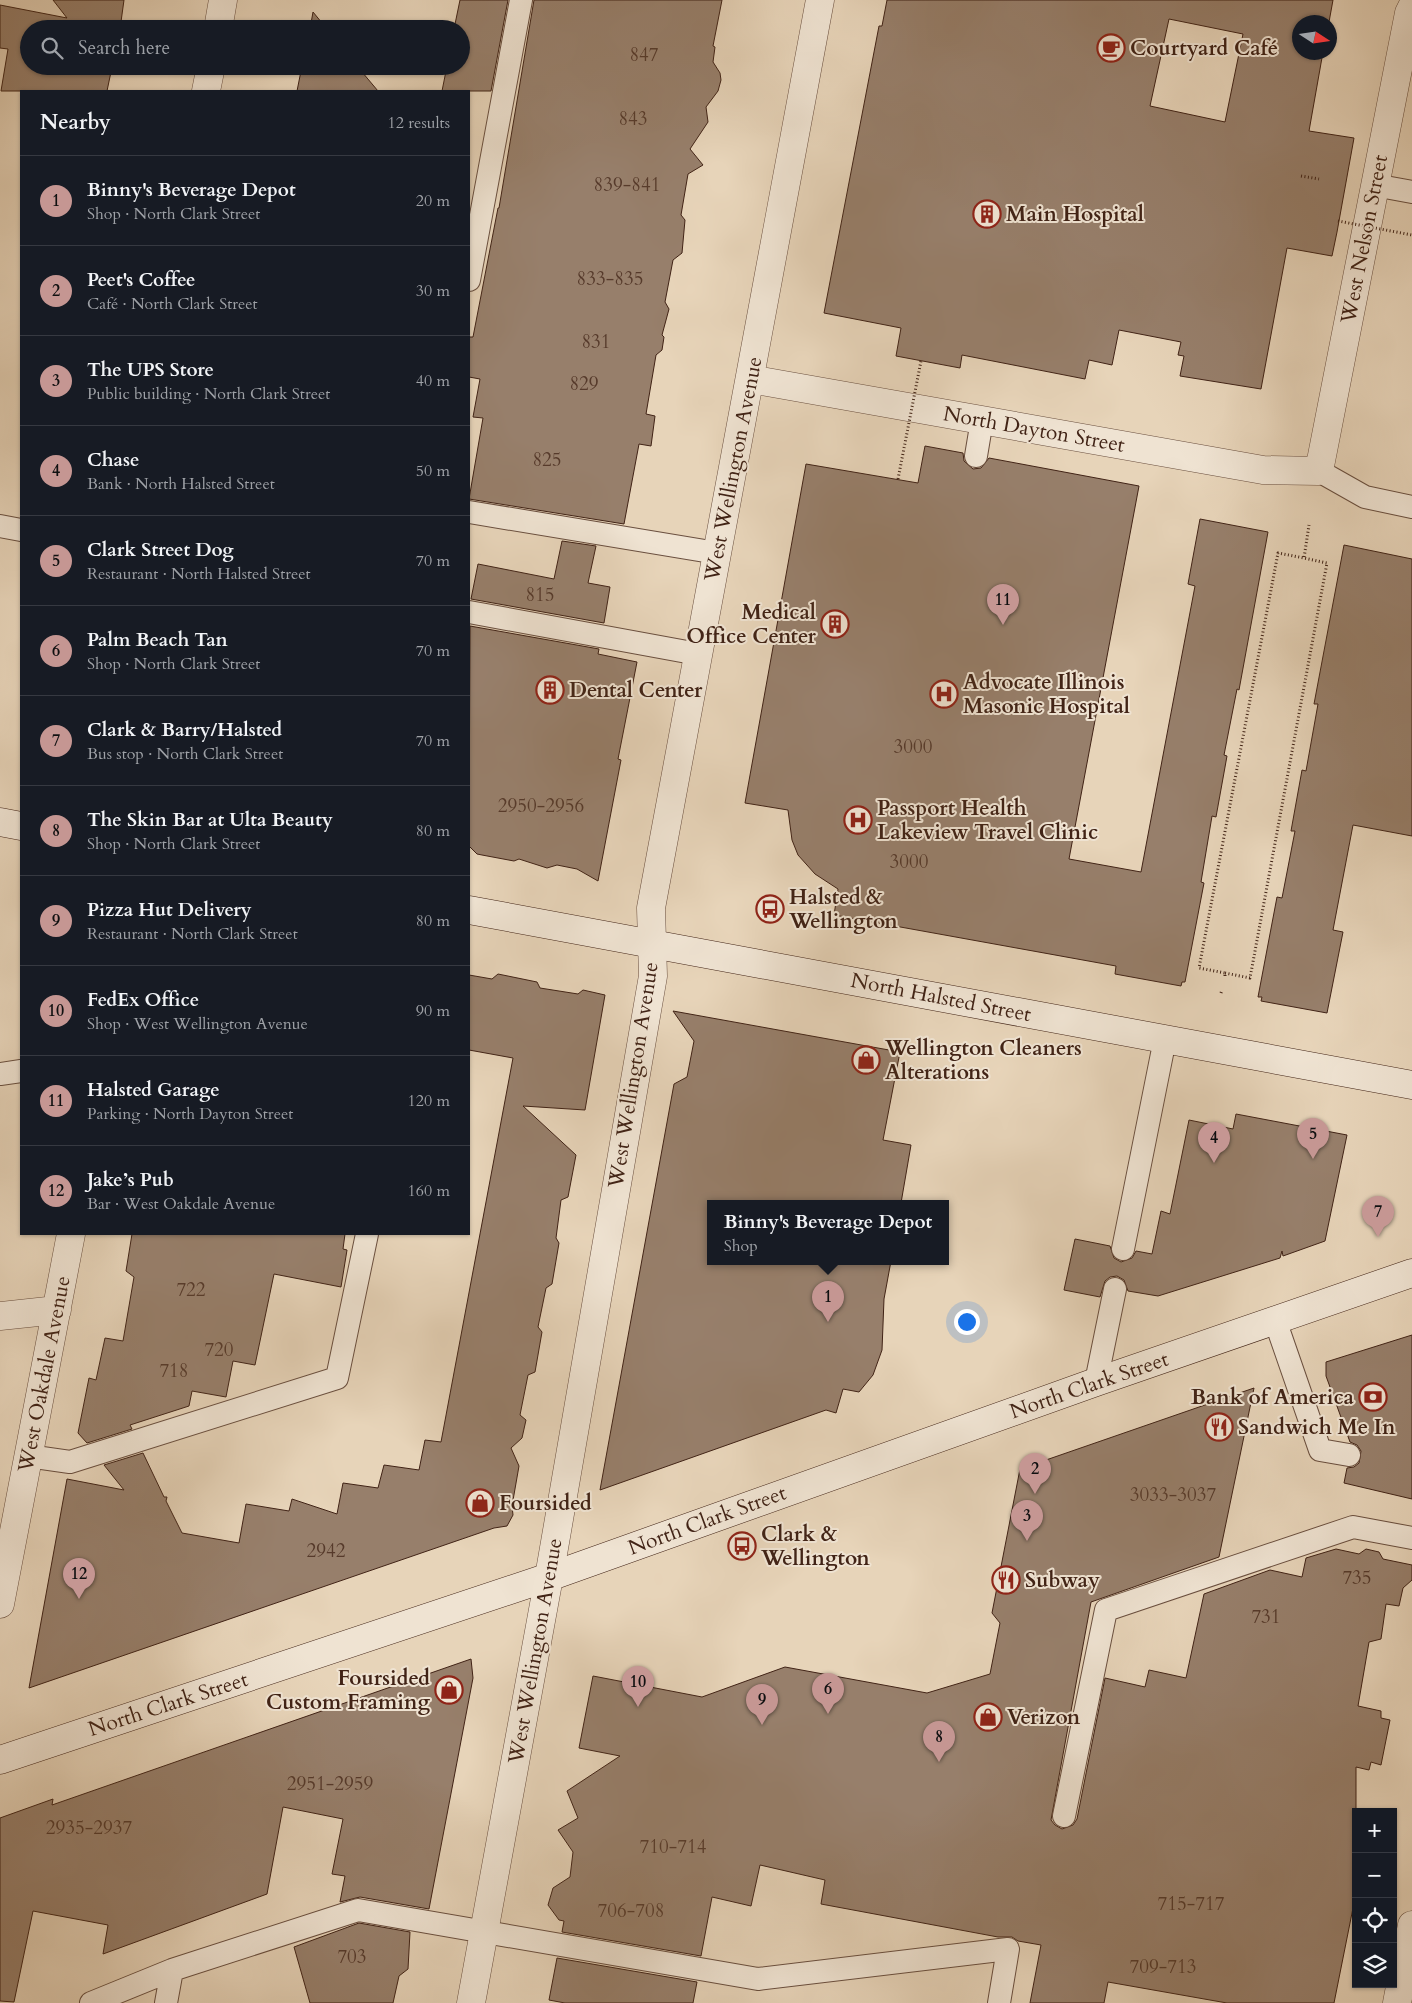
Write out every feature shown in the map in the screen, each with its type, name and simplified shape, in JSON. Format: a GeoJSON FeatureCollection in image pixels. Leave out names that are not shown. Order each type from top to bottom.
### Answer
{"type":"FeatureCollection","features":[{"type":"Feature","properties":{"kind":"street"},"geometry":{"type":"LineString","coordinates":[[220,20],[223,0]]}},
{"type":"Feature","properties":{"kind":"street","name":"West Wellington Avenue"},"geometry":{"type":"LineString","coordinates":[[471,2003],[549,1576],[653,976],[651,908],[820,0]]}},
{"type":"Feature","properties":{"kind":"street","name":"West Nelson Street"},"geometry":{"type":"LineString","coordinates":[[1319,471],[1374,185],[1409,13],[1412,8]]}},
{"type":"Feature","properties":{"kind":"street"},"geometry":{"type":"LineString","coordinates":[[206,90],[209,75]]}},
{"type":"Feature","properties":{"kind":"street","name":"North Dayton Street"},"geometry":{"type":"LineString","coordinates":[[750,379],[1263,470],[1319,471]]}},
{"type":"Feature","properties":{"kind":"street"},"geometry":{"type":"LineString","coordinates":[[0,822],[20,826]]}},
{"type":"Feature","properties":{"kind":"street","name":"North Halsted Street"},"geometry":{"type":"LineString","coordinates":[[470,910],[1412,1085]]}},
{"type":"Feature","properties":{"kind":"street","name":"West Oakdale Avenue"},"geometry":{"type":"LineString","coordinates":[[0,1604],[71,1235]]}},
{"type":"Feature","properties":{"kind":"street","name":"North Clark Street"},"geometry":{"type":"LineString","coordinates":[[0,1760],[549,1576],[1096,1382],[1412,1273]]}},
{"type":"Feature","properties":{"kind":"street"},"geometry":{"type":"LineString","coordinates":[[0,1316],[57,1310]]}},
{"type":"Feature","properties":{"kind":"street"},"geometry":{"type":"LineString","coordinates":[[1397,2003],[1412,1925]]}},
{"type":"Feature","properties":{"kind":"lane"},"geometry":{"type":"LineString","coordinates":[[470,275],[521,0]]}},
{"type":"Feature","properties":{"kind":"lane"},"geometry":{"type":"LineString","coordinates":[[1374,185],[1412,192]]}},
{"type":"Feature","properties":{"kind":"lane"},"geometry":{"type":"LineString","coordinates":[[976,456],[982,420]]}},
{"type":"Feature","properties":{"kind":"lane"},"geometry":{"type":"LineString","coordinates":[[1319,471],[1365,497],[1412,507]]}},
{"type":"Feature","properties":{"kind":"lane"},"geometry":{"type":"LineString","coordinates":[[470,512],[717,553]]}},
{"type":"Feature","properties":{"kind":"lane"},"geometry":{"type":"LineString","coordinates":[[0,526],[20,530]]}},
{"type":"Feature","properties":{"kind":"lane"},"geometry":{"type":"LineString","coordinates":[[470,612],[698,654]]}},
{"type":"Feature","properties":{"kind":"lane"},"geometry":{"type":"LineString","coordinates":[[1123,1249],[1165,1039]]}},
{"type":"Feature","properties":{"kind":"lane"},"geometry":{"type":"LineString","coordinates":[[0,1074],[20,1071]]}},
{"type":"Feature","properties":{"kind":"lane"},"geometry":{"type":"LineString","coordinates":[[28,1456],[70,1462],[337,1378],[367,1235]]}},
{"type":"Feature","properties":{"kind":"lane"},"geometry":{"type":"LineString","coordinates":[[1096,1382],[1116,1289]]}},
{"type":"Feature","properties":{"kind":"lane"},"geometry":{"type":"LineString","coordinates":[[1275,1320],[1320,1450],[1350,1455]]}},
{"type":"Feature","properties":{"kind":"lane"},"geometry":{"type":"LineString","coordinates":[[1064,1816],[1106,1610],[1353,1527],[1412,1538]]}},
{"type":"Feature","properties":{"kind":"lane"},"geometry":{"type":"LineString","coordinates":[[91,2003],[172,1970],[358,1910],[758,1979],[1008,1949],[999,2003]]}},
{"type":"Feature","properties":{"kind":"lane"},"geometry":{"type":"LineString","coordinates":[[166,2003],[172,1970]]}},
{"type":"Feature","properties":{"kind":"path"},"geometry":{"type":"LineString","coordinates":[[1301,176],[1319,179]]}},
{"type":"Feature","properties":{"kind":"path"},"geometry":{"type":"LineString","coordinates":[[1338,221],[1412,235]]}},
{"type":"Feature","properties":{"kind":"path"},"geometry":{"type":"LineString","coordinates":[[898,479],[920,361]]}},
{"type":"Feature","properties":{"kind":"path"},"geometry":{"type":"LineString","coordinates":[[1304,558],[1309,526]]}},
{"type":"Feature","properties":{"kind":"path"},"geometry":{"type":"LineString","coordinates":[[1278,553],[1304,558],[1327,562],[1252,968],[1250,978],[1225,975],[1199,968],[1278,553]]}},
{"type":"Feature","properties":{"kind":"building"},"geometry":{"type":"Polygon","coordinates":[[[53,0],[124,0],[121,20],[20,20],[20,75],[110,75],[107,90],[1,91],[8,49],[0,48],[0,5],[67,18],[53,0]]]}},
{"type":"Feature","properties":{"kind":"building"},"geometry":{"type":"Polygon","coordinates":[[[460,0],[508,0],[491,91],[442,90],[445,75],[470,75],[470,20],[456,20],[460,0]]]}},
{"type":"Feature","properties":{"kind":"building"},"geometry":{"type":"Polygon","coordinates":[[[534,0],[722,0],[713,46],[715,47],[713,62],[720,73],[721,80],[718,91],[706,107],[708,122],[690,149],[703,165],[688,174],[681,215],[685,220],[682,253],[673,260],[665,302],[669,309],[662,335],[664,337],[662,350],[656,355],[646,414],[655,416],[651,446],[639,444],[624,524],[470,499],[483,418],[473,417],[480,379],[470,377],[470,337],[473,337],[499,208],[534,0]]]}},
{"type":"Feature","properties":{"kind":"building","name":"Main Hospital"},"geometry":{"type":"Polygon","coordinates":[[[887,0],[1333,0],[1330,15],[1292,15],[1292,60],[1322,60],[1309,131],[1354,138],[1337,232],[1332,256],[1287,248],[1261,389],[1180,376],[1184,356],[1178,355],[1181,342],[1119,330],[1112,365],[1089,360],[1085,379],[962,355],[960,368],[896,356],[901,328],[824,313],[879,26],[882,26],[887,0]],[[1169,19],[1150,106],[1225,122],[1243,34],[1169,19]]]}},
{"type":"Feature","properties":{"kind":"building"},"geometry":{"type":"Polygon","coordinates":[[[313,12],[320,20],[312,20],[313,12]]]}},
{"type":"Feature","properties":{"kind":"building"},"geometry":{"type":"Polygon","coordinates":[[[300,75],[365,75],[377,90],[297,90],[300,75]]]}},
{"type":"Feature","properties":{"kind":"building","name":"Advocate Illinois Masonic Hospital"},"geometry":{"type":"Polygon","coordinates":[[[925,446],[963,453],[964,461],[973,469],[981,468],[989,458],[1139,486],[1069,859],[1141,872],[1195,586],[1188,584],[1200,519],[1268,532],[1239,690],[1237,689],[1224,755],[1227,756],[1216,817],[1212,816],[1201,882],[1204,883],[1185,982],[1182,982],[1181,986],[1115,974],[1116,966],[834,915],[838,889],[815,874],[798,855],[792,840],[788,810],[745,803],[806,464],[918,483],[925,446]]]}},
{"type":"Feature","properties":{"kind":"building"},"geometry":{"type":"Polygon","coordinates":[[[562,541],[596,546],[588,583],[610,587],[604,623],[471,599],[478,564],[554,579],[562,541]]]}},
{"type":"Feature","properties":{"kind":"building"},"geometry":{"type":"Polygon","coordinates":[[[1344,545],[1412,559],[1412,836],[1353,825],[1333,930],[1343,932],[1327,1013],[1261,1001],[1262,997],[1258,997],[1277,897],[1282,898],[1295,831],[1291,831],[1302,770],[1306,771],[1318,704],[1314,704],[1344,545]]]}},
{"type":"Feature","properties":{"kind":"building"},"geometry":{"type":"Polygon","coordinates":[[[470,626],[599,649],[598,654],[637,662],[618,759],[621,760],[598,881],[577,869],[557,865],[547,868],[519,859],[514,861],[477,854],[470,847],[470,626]]]}},
{"type":"Feature","properties":{"kind":"building"},"geometry":{"type":"Polygon","coordinates":[[[498,974],[537,982],[540,988],[578,994],[583,990],[605,995],[585,1110],[523,1106],[576,1155],[568,1197],[561,1200],[556,1238],[559,1243],[552,1284],[546,1288],[538,1327],[542,1332],[535,1372],[528,1375],[520,1415],[526,1420],[522,1438],[511,1448],[519,1466],[512,1506],[513,1515],[507,1526],[494,1528],[29,1688],[67,1479],[124,1490],[104,1465],[143,1453],[164,1497],[167,1497],[166,1501],[182,1533],[239,1543],[246,1504],[289,1511],[292,1499],[337,1514],[343,1483],[378,1488],[384,1465],[419,1470],[425,1440],[441,1442],[513,1058],[470,1050],[470,975],[492,979],[498,974]]]}},
{"type":"Feature","properties":{"kind":"building"},"geometry":{"type":"Polygon","coordinates":[[[673,1011],[900,1052],[883,1140],[911,1145],[902,1200],[707,1200],[707,1265],[890,1265],[884,1299],[882,1350],[873,1375],[859,1392],[843,1389],[836,1413],[826,1410],[600,1490],[674,1084],[687,1077],[694,1041],[673,1011]]]}},
{"type":"Feature","properties":{"kind":"building"},"geometry":{"type":"Polygon","coordinates":[[[1236,1114],[1347,1135],[1325,1241],[1283,1256],[1282,1251],[1280,1258],[1158,1296],[1128,1291],[1124,1280],[1117,1276],[1110,1277],[1105,1281],[1100,1297],[1064,1290],[1075,1239],[1110,1246],[1114,1258],[1121,1262],[1132,1258],[1136,1251],[1152,1254],[1161,1211],[1170,1214],[1189,1120],[1233,1129],[1236,1114]]]}},
{"type":"Feature","properties":{"kind":"building"},"geometry":{"type":"Polygon","coordinates":[[[132,1235],[345,1235],[343,1249],[347,1250],[341,1287],[274,1274],[255,1365],[233,1361],[226,1397],[192,1391],[189,1406],[130,1425],[132,1429],[87,1443],[78,1433],[89,1378],[96,1380],[105,1338],[123,1341],[134,1277],[126,1271],[132,1235]]]}},
{"type":"Feature","properties":{"kind":"building","name":"Bank of America"},"geometry":{"type":"Polygon","coordinates":[[[1412,1335],[1412,1499],[1344,1483],[1347,1468],[1354,1467],[1359,1463],[1361,1451],[1357,1445],[1350,1442],[1326,1376],[1326,1362],[1412,1335]]]}},
{"type":"Feature","properties":{"kind":"building"},"geometry":{"type":"Polygon","coordinates":[[[1254,1388],[1219,1557],[1091,1602],[1051,1820],[1062,1829],[1073,1825],[1077,1819],[1105,1678],[1145,1687],[1149,1670],[1186,1678],[1204,1594],[1270,1570],[1302,1577],[1306,1558],[1336,1549],[1359,1554],[1366,1549],[1379,1552],[1383,1559],[1412,1565],[1412,1580],[1403,1588],[1399,1606],[1386,1604],[1381,1639],[1369,1642],[1358,1706],[1381,1711],[1381,1718],[1390,1720],[1381,1765],[1371,1762],[1369,1770],[1356,1767],[1356,1808],[1352,1808],[1352,1913],[1334,2003],[1227,2003],[1108,1982],[1104,2003],[1030,2003],[1041,1945],[1018,1941],[1012,1937],[998,1937],[821,1904],[825,1880],[760,1865],[751,1906],[712,1897],[701,1956],[562,1932],[564,1921],[559,1920],[548,1905],[553,1888],[570,1877],[573,1852],[558,1830],[578,1818],[567,1791],[620,1756],[579,1748],[593,1676],[702,1697],[785,1667],[927,1693],[990,1674],[1000,1623],[992,1613],[1020,1469],[1254,1388]]]}},
{"type":"Feature","properties":{"kind":"building"},"geometry":{"type":"Polygon","coordinates":[[[471,1659],[473,1678],[429,1909],[360,1897],[340,1902],[345,1876],[332,1874],[343,1819],[283,1807],[267,1894],[103,1954],[108,1925],[33,1911],[14,2002],[0,2001],[0,1818],[53,1799],[52,1805],[471,1659]]]}},
{"type":"Feature","properties":{"kind":"building"},"geometry":{"type":"Polygon","coordinates":[[[359,1923],[410,1932],[408,1969],[399,1976],[393,2003],[310,2003],[294,1947],[359,1923]]]}},
{"type":"Feature","properties":{"kind":"building"},"geometry":{"type":"Polygon","coordinates":[[[557,1958],[697,1982],[693,2003],[565,2003],[549,2000],[557,1958]]]}},
{"type":"Feature","properties":{"kind":"place","name":"Courtyard Café"},"geometry":{"type":"Point","coordinates":[1111,48]}},
{"type":"Feature","properties":{"kind":"place","name":"Main Hospital"},"geometry":{"type":"Point","coordinates":[987,214]}},
{"type":"Feature","properties":{"kind":"place","name":"Medical Office Center"},"geometry":{"type":"Point","coordinates":[835,624]}},
{"type":"Feature","properties":{"kind":"place","name":"Halsted Garage"},"geometry":{"type":"Point","coordinates":[1003,625]}},
{"type":"Feature","properties":{"kind":"place","name":"Dental Center"},"geometry":{"type":"Point","coordinates":[550,690]}},
{"type":"Feature","properties":{"kind":"place","name":"Advocate Illinois Masonic Hospital"},"geometry":{"type":"Point","coordinates":[944,694]}},
{"type":"Feature","properties":{"kind":"place","name":"Passport Health Lakeview Travel Clinic"},"geometry":{"type":"Point","coordinates":[858,820]}},
{"type":"Feature","properties":{"kind":"place","name":"Halsted & Wellington"},"geometry":{"type":"Point","coordinates":[770,909]}},
{"type":"Feature","properties":{"kind":"place","name":"Wellington Cleaners Alterations"},"geometry":{"type":"Point","coordinates":[866,1060]}},
{"type":"Feature","properties":{"kind":"place","name":"Clark Street Dog"},"geometry":{"type":"Point","coordinates":[1313,1159]}},
{"type":"Feature","properties":{"kind":"place","name":"Chase"},"geometry":{"type":"Point","coordinates":[1214,1163]}},
{"type":"Feature","properties":{"kind":"place","name":"Clark & Barry/Halsted"},"geometry":{"type":"Point","coordinates":[1378,1237]}},
{"type":"Feature","properties":{"kind":"place","name":"Binny's Beverage Depot"},"geometry":{"type":"Point","coordinates":[828,1322]}},
{"type":"Feature","properties":{"kind":"place","name":"Bank of America"},"geometry":{"type":"Point","coordinates":[1373,1397]}},
{"type":"Feature","properties":{"kind":"place","name":"Sandwich Me In"},"geometry":{"type":"Point","coordinates":[1219,1427]}},
{"type":"Feature","properties":{"kind":"place","name":"Peet's Coffee"},"geometry":{"type":"Point","coordinates":[1035,1494]}},
{"type":"Feature","properties":{"kind":"place","name":"Foursided"},"geometry":{"type":"Point","coordinates":[480,1503]}},
{"type":"Feature","properties":{"kind":"place","name":"The UPS Store"},"geometry":{"type":"Point","coordinates":[1027,1541]}},
{"type":"Feature","properties":{"kind":"place","name":"Clark & Wellington"},"geometry":{"type":"Point","coordinates":[742,1546]}},
{"type":"Feature","properties":{"kind":"place","name":"Subway"},"geometry":{"type":"Point","coordinates":[1006,1580]}},
{"type":"Feature","properties":{"kind":"place","name":"Jake’s Pub"},"geometry":{"type":"Point","coordinates":[79,1599]}},
{"type":"Feature","properties":{"kind":"place","name":"Foursided Custom Framing"},"geometry":{"type":"Point","coordinates":[449,1690]}},
{"type":"Feature","properties":{"kind":"place","name":"FedEx Office"},"geometry":{"type":"Point","coordinates":[638,1707]}},
{"type":"Feature","properties":{"kind":"place","name":"Palm Beach Tan"},"geometry":{"type":"Point","coordinates":[828,1714]}},
{"type":"Feature","properties":{"kind":"place","name":"Verizon"},"geometry":{"type":"Point","coordinates":[988,1717]}},
{"type":"Feature","properties":{"kind":"place","name":"Pizza Hut Delivery"},"geometry":{"type":"Point","coordinates":[762,1725]}},
{"type":"Feature","properties":{"kind":"place","name":"The Skin Bar at Ulta Beauty"},"geometry":{"type":"Point","coordinates":[939,1762]}}]}
